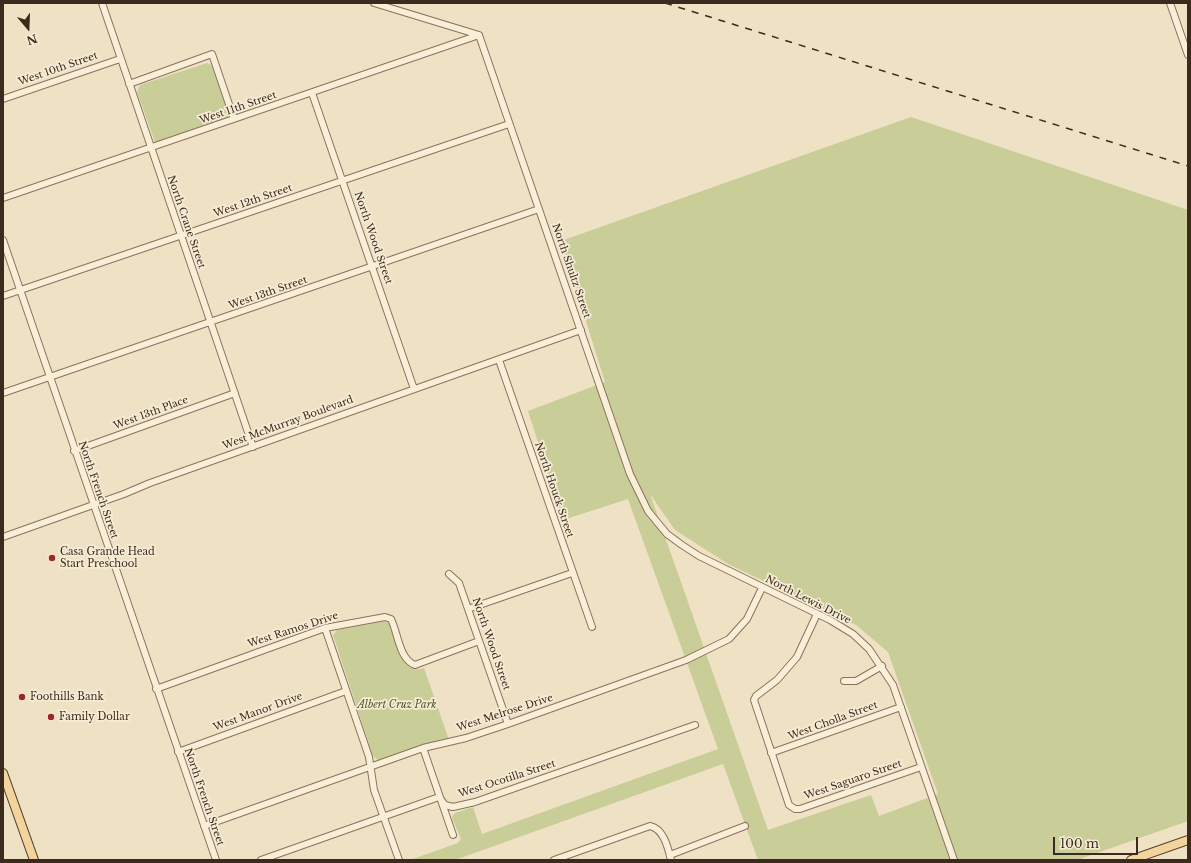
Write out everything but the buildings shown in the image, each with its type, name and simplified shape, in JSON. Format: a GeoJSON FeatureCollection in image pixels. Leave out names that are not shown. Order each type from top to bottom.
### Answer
{"type":"FeatureCollection","features":[{"type":"Feature","properties":{"kind":"main road"},"geometry":{"type":"LineString","coordinates":[[3,773],[34,860]]}},
{"type":"Feature","properties":{"kind":"main road"},"geometry":{"type":"LineString","coordinates":[[1131,860],[1188,840]]}},
{"type":"Feature","properties":{"kind":"street","name":"North Crane Street"},"geometry":{"type":"LineString","coordinates":[[102,3],[253,447]]}},
{"type":"Feature","properties":{"kind":"street"},"geometry":{"type":"LineString","coordinates":[[374,3],[479,35]]}},
{"type":"Feature","properties":{"kind":"street"},"geometry":{"type":"LineString","coordinates":[[1170,3],[1188,55]]}},
{"type":"Feature","properties":{"kind":"street","name":"West 11th Street"},"geometry":{"type":"LineString","coordinates":[[3,198],[479,35]]}},
{"type":"Feature","properties":{"kind":"street","name":"North Shultz Street"},"geometry":{"type":"LineString","coordinates":[[479,35],[630,474],[648,511]]}},
{"type":"Feature","properties":{"kind":"street"},"geometry":{"type":"LineString","coordinates":[[129,84],[212,54],[234,119]]}},
{"type":"Feature","properties":{"kind":"street","name":"West 10th Street"},"geometry":{"type":"LineString","coordinates":[[3,99],[120,58]]}},
{"type":"Feature","properties":{"kind":"street","name":"North Wood Street"},"geometry":{"type":"LineString","coordinates":[[312,93],[414,389]]}},
{"type":"Feature","properties":{"kind":"street","name":"West 12th Street"},"geometry":{"type":"LineString","coordinates":[[3,296],[509,124]]}},
{"type":"Feature","properties":{"kind":"street","name":"West 13th Street"},"geometry":{"type":"LineString","coordinates":[[3,393],[539,210]]}},
{"type":"Feature","properties":{"kind":"street","name":"North French Street"},"geometry":{"type":"LineString","coordinates":[[3,240],[216,860]]}},
{"type":"Feature","properties":{"kind":"street","name":"West McMurray Boulevard"},"geometry":{"type":"LineString","coordinates":[[3,537],[581,330]]}},
{"type":"Feature","properties":{"kind":"street","name":"North Houck Street"},"geometry":{"type":"LineString","coordinates":[[499,360],[592,628]]}},
{"type":"Feature","properties":{"kind":"street","name":"West 13th Place"},"geometry":{"type":"LineString","coordinates":[[74,450],[235,394]]}},
{"type":"Feature","properties":{"kind":"street","name":"North Lewis Drive"},"geometry":{"type":"LineString","coordinates":[[648,511],[667,534],[699,556],[817,614],[853,634],[869,649],[882,666],[893,685],[954,860]]}},
{"type":"Feature","properties":{"kind":"street"},"geometry":{"type":"LineString","coordinates":[[468,609],[572,573]]}},
{"type":"Feature","properties":{"kind":"street","name":"North Wood Street"},"geometry":{"type":"LineString","coordinates":[[449,574],[459,583],[508,724]]}},
{"type":"Feature","properties":{"kind":"street","name":"West Melrose Drive"},"geometry":{"type":"LineString","coordinates":[[204,826],[422,748],[466,738],[508,724],[686,660],[729,639],[747,619],[762,588]]}},
{"type":"Feature","properties":{"kind":"street"},"geometry":{"type":"LineString","coordinates":[[771,753],[755,705],[756,696],[777,680],[797,657],[817,614]]}},
{"type":"Feature","properties":{"kind":"street","name":"West Ramos Drive"},"geometry":{"type":"LineString","coordinates":[[156,689],[325,628],[385,617],[391,619],[403,653],[408,662],[415,665],[479,642]]}},
{"type":"Feature","properties":{"kind":"street"},"geometry":{"type":"LineString","coordinates":[[325,628],[369,757],[369,767],[374,790],[399,860]]}},
{"type":"Feature","properties":{"kind":"street"},"geometry":{"type":"LineString","coordinates":[[844,681],[856,681],[882,666]]}},
{"type":"Feature","properties":{"kind":"street","name":"West Manor Drive"},"geometry":{"type":"LineString","coordinates":[[178,752],[346,691]]}},
{"type":"Feature","properties":{"kind":"street","name":"West Cholla Street"},"geometry":{"type":"LineString","coordinates":[[771,753],[901,707]]}},
{"type":"Feature","properties":{"kind":"street","name":"West Ocotilla Street"},"geometry":{"type":"LineString","coordinates":[[439,797],[445,805],[453,807],[475,802],[694,725]]}},
{"type":"Feature","properties":{"kind":"street"},"geometry":{"type":"LineString","coordinates":[[422,748],[453,835]]}},
{"type":"Feature","properties":{"kind":"street","name":"West Saguaro Street"},"geometry":{"type":"LineString","coordinates":[[771,753],[787,801],[792,807],[800,809],[921,767]]}},
{"type":"Feature","properties":{"kind":"street"},"geometry":{"type":"LineString","coordinates":[[261,860],[439,797]]}},
{"type":"Feature","properties":{"kind":"street"},"geometry":{"type":"LineString","coordinates":[[554,860],[650,826],[659,830],[671,857],[745,826]]}},
{"type":"Feature","properties":{"kind":"green space"},"geometry":{"type":"Polygon","coordinates":[[[207,63],[213,66],[229,113],[227,119],[158,143],[155,142],[137,92],[140,85],[207,63]]]}},
{"type":"Feature","properties":{"kind":"green space"},"geometry":{"type":"Polygon","coordinates":[[[911,117],[1188,210],[1188,821],[1077,860],[758,860],[723,764],[455,860],[410,860],[458,843],[461,839],[452,818],[455,813],[473,807],[482,834],[718,749],[628,499],[563,520],[528,411],[605,382],[561,241],[911,117]],[[650,494],[768,830],[871,795],[879,816],[938,794],[888,652],[856,625],[728,564],[675,530],[650,494]]]}},
{"type":"Feature","properties":{"kind":"green space","name":"Albert Cruz Park"},"geometry":{"type":"Polygon","coordinates":[[[385,621],[390,624],[397,647],[404,662],[416,669],[424,668],[449,740],[378,760],[373,756],[333,635],[337,630],[385,621]]]}},
{"type":"Feature","properties":{"kind":"railway"},"geometry":{"type":"LineString","coordinates":[[665,3],[1188,166]]}},
{"type":"Feature","properties":{"kind":"place","name":"Casa Grande Head Start Preschool"},"geometry":{"type":"Point","coordinates":[52,558]}},
{"type":"Feature","properties":{"kind":"place","name":"Foothills Bank"},"geometry":{"type":"Point","coordinates":[22,697]}},
{"type":"Feature","properties":{"kind":"place","name":"Family Dollar"},"geometry":{"type":"Point","coordinates":[51,717]}}]}
